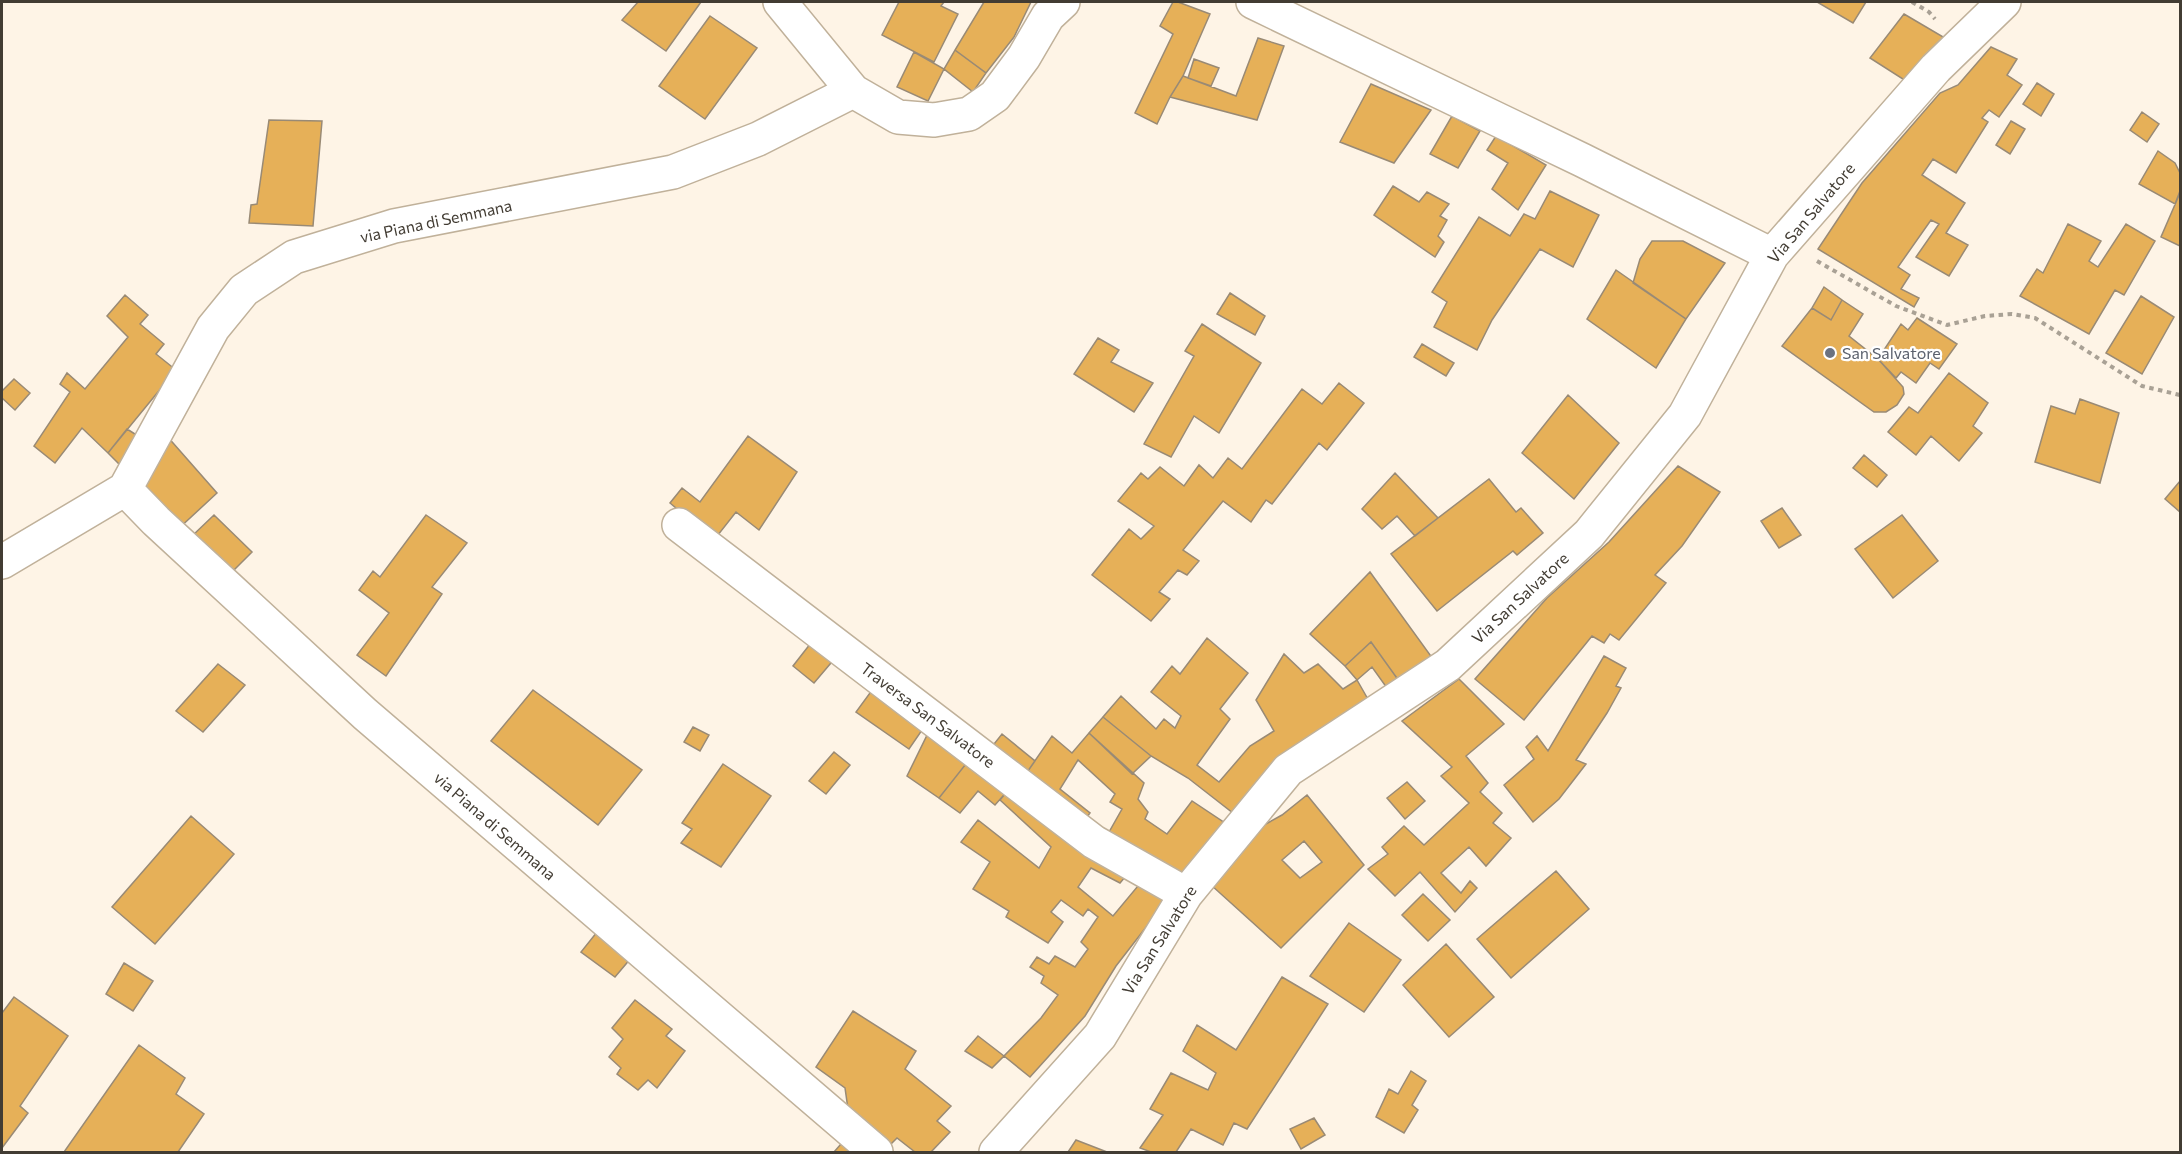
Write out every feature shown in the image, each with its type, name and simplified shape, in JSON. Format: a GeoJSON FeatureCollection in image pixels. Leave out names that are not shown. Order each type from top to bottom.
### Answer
{"type":"FeatureCollection","features":[{"type":"Feature","properties":{"kind":"street"},"geometry":{"type":"LineString","coordinates":[[780,2],[853,91],[898,117],[934,120],[969,114],[995,96],[1024,57],[1048,16],[1063,2]]}},
{"type":"Feature","properties":{"kind":"street"},"geometry":{"type":"LineString","coordinates":[[1253,2],[1571,155],[1778,249]]}},
{"type":"Feature","properties":{"kind":"street","name":"Via San Salvatore"},"geometry":{"type":"LineString","coordinates":[[996,1152],[1100,1036],[1186,894],[1288,770],[1448,665],[1589,534],[1685,415],[1778,249],[1936,68],[2004,2]]}},
{"type":"Feature","properties":{"kind":"street","name":"via Piana di Semmana"},"geometry":{"type":"LineString","coordinates":[[853,91],[758,139],[673,172],[394,226],[294,257],[244,290],[213,328],[124,489],[364,714],[876,1152]]}},
{"type":"Feature","properties":{"kind":"street"},"geometry":{"type":"LineString","coordinates":[[2,562],[124,489]]}},
{"type":"Feature","properties":{"kind":"street","name":"Traversa San Salvatore"},"geometry":{"type":"LineString","coordinates":[[679,525],[1094,842],[1186,894]]}},
{"type":"Feature","properties":{"kind":"path"},"geometry":{"type":"LineString","coordinates":[[1778,249],[1896,306],[1947,325],[1985,316],[2012,314],[2035,318],[2142,386],[2181,395]]}},
{"type":"Feature","properties":{"kind":"building"},"geometry":{"type":"Polygon","coordinates":[[[638,2],[701,2],[666,51],[622,20],[638,2]]]}},
{"type":"Feature","properties":{"kind":"building"},"geometry":{"type":"Polygon","coordinates":[[[899,2],[944,2],[941,6],[958,14],[934,62],[882,35],[899,2]]]}},
{"type":"Feature","properties":{"kind":"building"},"geometry":{"type":"Polygon","coordinates":[[[984,2],[1031,2],[1014,37],[986,73],[955,50],[984,2]]]}},
{"type":"Feature","properties":{"kind":"building"},"geometry":{"type":"Polygon","coordinates":[[[1173,2],[1210,14],[1183,76],[1157,124],[1135,113],[1173,34],[1160,26],[1173,2]]]}},
{"type":"Feature","properties":{"kind":"building"},"geometry":{"type":"Polygon","coordinates":[[[1817,2],[1866,2],[1853,23],[1817,2]]]}},
{"type":"Feature","properties":{"kind":"building"},"geometry":{"type":"Polygon","coordinates":[[[1904,14],[1950,41],[1920,90],[1870,58],[1904,14]]]}},
{"type":"Feature","properties":{"kind":"building"},"geometry":{"type":"Polygon","coordinates":[[[710,16],[757,48],[705,119],[659,86],[710,16]]]}},
{"type":"Feature","properties":{"kind":"building"},"geometry":{"type":"Polygon","coordinates":[[[1258,38],[1284,46],[1257,120],[1170,97],[1183,76],[1236,96],[1258,38]]]}},
{"type":"Feature","properties":{"kind":"building"},"geometry":{"type":"Polygon","coordinates":[[[1991,47],[2017,59],[2007,75],[2022,85],[1999,117],[1989,110],[1982,118],[1988,122],[1956,173],[1933,159],[1922,175],[1965,203],[1946,233],[1968,245],[1949,276],[1916,257],[1939,224],[1931,220],[1898,267],[1910,275],[1901,289],[1919,298],[1914,307],[1818,249],[1862,183],[1940,93],[1958,85],[1991,47]]]}},
{"type":"Feature","properties":{"kind":"building"},"geometry":{"type":"Polygon","coordinates":[[[955,50],[986,73],[973,92],[944,69],[955,50]]]}},
{"type":"Feature","properties":{"kind":"building"},"geometry":{"type":"Polygon","coordinates":[[[914,52],[944,69],[928,101],[897,87],[914,52]]]}},
{"type":"Feature","properties":{"kind":"building"},"geometry":{"type":"Polygon","coordinates":[[[1194,59],[1219,68],[1211,86],[1188,78],[1194,59]]]}},
{"type":"Feature","properties":{"kind":"building"},"geometry":{"type":"Polygon","coordinates":[[[2037,83],[2054,94],[2041,116],[2023,104],[2037,83]]]}},
{"type":"Feature","properties":{"kind":"building"},"geometry":{"type":"Polygon","coordinates":[[[1371,84],[1431,110],[1394,163],[1340,142],[1371,84]]]}},
{"type":"Feature","properties":{"kind":"building"},"geometry":{"type":"Polygon","coordinates":[[[2142,112],[2159,124],[2147,142],[2130,130],[2142,112]]]}},
{"type":"Feature","properties":{"kind":"building"},"geometry":{"type":"Polygon","coordinates":[[[1452,116],[1480,131],[1458,168],[1430,154],[1452,116]]]}},
{"type":"Feature","properties":{"kind":"building"},"geometry":{"type":"Polygon","coordinates":[[[269,120],[322,121],[313,226],[249,223],[251,205],[257,204],[269,120]]]}},
{"type":"Feature","properties":{"kind":"building"},"geometry":{"type":"Polygon","coordinates":[[[2011,121],[2025,129],[2010,154],[1996,145],[2011,121]]]}},
{"type":"Feature","properties":{"kind":"building"},"geometry":{"type":"Polygon","coordinates":[[[1496,136],[1546,165],[1518,210],[1492,189],[1508,163],[1487,150],[1496,136]]]}},
{"type":"Feature","properties":{"kind":"building"},"geometry":{"type":"Polygon","coordinates":[[[2158,151],[2175,163],[2180,173],[2180,191],[2175,204],[2139,184],[2158,151]]]}},
{"type":"Feature","properties":{"kind":"building"},"geometry":{"type":"Polygon","coordinates":[[[1393,186],[1419,202],[1427,192],[1449,204],[1440,216],[1447,220],[1438,236],[1444,242],[1435,257],[1374,215],[1393,186]]]}},
{"type":"Feature","properties":{"kind":"building"},"geometry":{"type":"Polygon","coordinates":[[[1550,191],[1599,215],[1573,267],[1540,249],[1492,320],[1477,350],[1434,327],[1447,302],[1432,292],[1479,217],[1510,236],[1524,214],[1535,219],[1550,191]]]}},
{"type":"Feature","properties":{"kind":"building"},"geometry":{"type":"Polygon","coordinates":[[[2180,193],[2180,246],[2161,237],[2180,193]]]}},
{"type":"Feature","properties":{"kind":"building"},"geometry":{"type":"Polygon","coordinates":[[[2068,224],[2101,241],[2089,261],[2098,267],[2126,224],[2155,241],[2124,295],[2115,290],[2089,334],[2020,296],[2037,269],[2043,273],[2068,224]]]}},
{"type":"Feature","properties":{"kind":"building"},"geometry":{"type":"Polygon","coordinates":[[[1652,241],[1683,241],[1725,263],[1686,319],[1633,283],[1640,259],[1652,241]]]}},
{"type":"Feature","properties":{"kind":"building"},"geometry":{"type":"Polygon","coordinates":[[[1616,270],[1686,319],[1656,368],[1587,319],[1616,270]]]}},
{"type":"Feature","properties":{"kind":"building"},"geometry":{"type":"Polygon","coordinates":[[[1824,287],[1842,300],[1831,320],[1812,308],[1824,287]]]}},
{"type":"Feature","properties":{"kind":"building"},"geometry":{"type":"Polygon","coordinates":[[[1230,293],[1265,316],[1255,335],[1217,314],[1230,293]]]}},
{"type":"Feature","properties":{"kind":"building"},"geometry":{"type":"Polygon","coordinates":[[[125,295],[148,315],[140,324],[164,344],[156,354],[176,370],[108,453],[82,428],[55,463],[34,446],[70,392],[60,384],[67,373],[85,389],[128,337],[107,316],[125,295]]]}},
{"type":"Feature","properties":{"kind":"building"},"geometry":{"type":"Polygon","coordinates":[[[2141,296],[2174,317],[2142,374],[2106,353],[2141,296]]]}},
{"type":"Feature","properties":{"kind":"building","name":"San Salvatore"},"geometry":{"type":"Polygon","coordinates":[[[1842,300],[1863,314],[1849,336],[1878,359],[1903,387],[1904,394],[1897,405],[1886,412],[1874,412],[1782,346],[1812,308],[1831,320],[1842,300]]]}},
{"type":"Feature","properties":{"kind":"building"},"geometry":{"type":"Polygon","coordinates":[[[1917,318],[1957,344],[1939,369],[1930,363],[1916,383],[1901,372],[1896,378],[1878,359],[1901,324],[1908,330],[1917,318]]]}},
{"type":"Feature","properties":{"kind":"building"},"geometry":{"type":"Polygon","coordinates":[[[1202,324],[1261,363],[1219,433],[1194,416],[1171,457],[1144,444],[1194,356],[1185,351],[1202,324]]]}},
{"type":"Feature","properties":{"kind":"building"},"geometry":{"type":"Polygon","coordinates":[[[1098,338],[1119,350],[1111,362],[1153,383],[1134,412],[1074,374],[1098,338]]]}},
{"type":"Feature","properties":{"kind":"building"},"geometry":{"type":"Polygon","coordinates":[[[1422,344],[1454,363],[1446,376],[1414,357],[1422,344]]]}},
{"type":"Feature","properties":{"kind":"building"},"geometry":{"type":"Polygon","coordinates":[[[1949,373],[1988,403],[1973,426],[1982,433],[1959,461],[1931,436],[1916,455],[1888,432],[1909,407],[1918,413],[1949,373]]]}},
{"type":"Feature","properties":{"kind":"building"},"geometry":{"type":"Polygon","coordinates":[[[14,379],[30,393],[15,410],[2,398],[2,391],[14,379]]]}},
{"type":"Feature","properties":{"kind":"building"},"geometry":{"type":"Polygon","coordinates":[[[1339,383],[1364,403],[1327,450],[1319,443],[1272,504],[1266,500],[1251,522],[1223,501],[1183,550],[1199,561],[1187,575],[1178,570],[1159,592],[1170,599],[1151,621],[1092,575],[1129,529],[1141,539],[1154,526],[1118,501],[1141,473],[1148,479],[1160,467],[1184,486],[1199,465],[1213,478],[1228,458],[1242,469],[1302,389],[1322,404],[1339,383]]]}},
{"type":"Feature","properties":{"kind":"building"},"geometry":{"type":"Polygon","coordinates":[[[1568,395],[1619,443],[1574,499],[1522,453],[1568,395]]]}},
{"type":"Feature","properties":{"kind":"building"},"geometry":{"type":"Polygon","coordinates":[[[2080,399],[2119,413],[2100,483],[2035,462],[2051,406],[2075,414],[2080,399]]]}},
{"type":"Feature","properties":{"kind":"building"},"geometry":{"type":"Polygon","coordinates":[[[127,429],[146,441],[127,472],[108,453],[127,429]]]}},
{"type":"Feature","properties":{"kind":"building"},"geometry":{"type":"Polygon","coordinates":[[[166,435],[217,493],[176,531],[136,487],[166,435]]]}},
{"type":"Feature","properties":{"kind":"building"},"geometry":{"type":"Polygon","coordinates":[[[748,436],[797,472],[759,530],[736,512],[714,540],[670,503],[682,488],[700,502],[748,436]]]}},
{"type":"Feature","properties":{"kind":"building"},"geometry":{"type":"Polygon","coordinates":[[[1864,455],[1887,475],[1877,487],[1853,468],[1864,455]]]}},
{"type":"Feature","properties":{"kind":"building"},"geometry":{"type":"Polygon","coordinates":[[[1678,466],[1720,492],[1682,546],[1655,575],[1666,583],[1619,640],[1610,634],[1604,643],[1592,636],[1524,720],[1475,679],[1547,598],[1609,542],[1678,466]]]}},
{"type":"Feature","properties":{"kind":"building"},"geometry":{"type":"Polygon","coordinates":[[[1395,473],[1438,518],[1415,536],[1397,516],[1382,529],[1362,509],[1395,473]]]}},
{"type":"Feature","properties":{"kind":"building"},"geometry":{"type":"Polygon","coordinates":[[[1489,479],[1516,512],[1521,508],[1543,533],[1517,555],[1513,551],[1437,611],[1391,554],[1489,479]]]}},
{"type":"Feature","properties":{"kind":"building"},"geometry":{"type":"Polygon","coordinates":[[[2180,481],[2180,512],[2165,499],[2180,481]]]}},
{"type":"Feature","properties":{"kind":"building"},"geometry":{"type":"Polygon","coordinates":[[[1782,508],[1801,535],[1779,548],[1761,521],[1782,508]]]}},
{"type":"Feature","properties":{"kind":"building"},"geometry":{"type":"Polygon","coordinates":[[[214,515],[252,552],[229,575],[191,537],[214,515]]]}},
{"type":"Feature","properties":{"kind":"building"},"geometry":{"type":"Polygon","coordinates":[[[426,515],[467,543],[432,587],[442,594],[386,676],[357,655],[389,613],[359,590],[373,571],[380,577],[426,515]]]}},
{"type":"Feature","properties":{"kind":"building"},"geometry":{"type":"Polygon","coordinates":[[[1902,515],[1938,561],[1893,598],[1855,549],[1902,515]]]}},
{"type":"Feature","properties":{"kind":"building"},"geometry":{"type":"Polygon","coordinates":[[[1370,572],[1433,659],[1399,681],[1371,642],[1345,666],[1310,634],[1370,572]]]}},
{"type":"Feature","properties":{"kind":"building"},"geometry":{"type":"Polygon","coordinates":[[[1207,638],[1248,673],[1220,709],[1230,719],[1197,765],[1219,782],[1250,746],[1274,731],[1256,700],[1284,654],[1304,673],[1318,664],[1343,689],[1357,680],[1369,701],[1233,813],[1188,778],[1151,756],[1103,717],[1121,696],[1156,729],[1164,719],[1175,728],[1181,716],[1151,692],[1172,666],[1180,674],[1207,638]]]}},
{"type":"Feature","properties":{"kind":"building"},"geometry":{"type":"Polygon","coordinates":[[[814,639],[836,657],[814,683],[793,666],[814,639]]]}},
{"type":"Feature","properties":{"kind":"building"},"geometry":{"type":"Polygon","coordinates":[[[1371,642],[1399,681],[1387,688],[1372,667],[1357,680],[1345,666],[1371,642]]]}},
{"type":"Feature","properties":{"kind":"building"},"geometry":{"type":"Polygon","coordinates":[[[1604,656],[1626,668],[1616,686],[1621,688],[1576,760],[1586,764],[1559,799],[1533,822],[1504,785],[1534,759],[1526,747],[1537,736],[1548,751],[1604,656]]]}},
{"type":"Feature","properties":{"kind":"building"},"geometry":{"type":"Polygon","coordinates":[[[218,664],[245,685],[203,732],[176,711],[218,664]]]}},
{"type":"Feature","properties":{"kind":"building"},"geometry":{"type":"Polygon","coordinates":[[[1459,679],[1504,724],[1466,756],[1488,783],[1480,792],[1502,813],[1493,823],[1511,838],[1486,866],[1469,847],[1441,873],[1461,893],[1470,881],[1477,888],[1455,912],[1420,872],[1395,896],[1368,869],[1388,854],[1382,847],[1404,826],[1424,845],[1469,803],[1441,776],[1452,767],[1402,721],[1459,679]]]}},
{"type":"Feature","properties":{"kind":"building"},"geometry":{"type":"Polygon","coordinates":[[[878,682],[929,720],[909,749],[856,712],[878,682]]]}},
{"type":"Feature","properties":{"kind":"building"},"geometry":{"type":"Polygon","coordinates":[[[533,690],[642,770],[598,825],[491,741],[533,690]]]}},
{"type":"Feature","properties":{"kind":"building"},"geometry":{"type":"Polygon","coordinates":[[[1103,717],[1151,756],[1132,774],[1089,733],[1103,717]]]}},
{"type":"Feature","properties":{"kind":"building"},"geometry":{"type":"Polygon","coordinates":[[[933,723],[973,755],[939,798],[907,776],[933,723]]]}},
{"type":"Feature","properties":{"kind":"building"},"geometry":{"type":"Polygon","coordinates":[[[693,727],[709,735],[700,751],[684,742],[693,727]]]}},
{"type":"Feature","properties":{"kind":"building"},"geometry":{"type":"Polygon","coordinates":[[[1089,733],[1144,783],[1138,799],[1148,812],[1145,819],[1167,834],[1192,801],[1225,823],[1182,883],[1104,841],[1122,809],[1110,802],[1115,794],[1078,760],[1060,789],[1090,813],[1082,824],[1021,781],[1052,736],[1072,753],[1089,733]]]}},
{"type":"Feature","properties":{"kind":"building"},"geometry":{"type":"Polygon","coordinates":[[[1002,734],[1035,761],[1021,781],[986,754],[1002,734]]]}},
{"type":"Feature","properties":{"kind":"building"},"geometry":{"type":"Polygon","coordinates":[[[834,752],[850,765],[826,794],[809,781],[834,752]]]}},
{"type":"Feature","properties":{"kind":"building"},"geometry":{"type":"Polygon","coordinates":[[[973,755],[1010,788],[995,805],[978,791],[960,813],[939,798],[973,755]]]}},
{"type":"Feature","properties":{"kind":"building"},"geometry":{"type":"Polygon","coordinates":[[[723,764],[771,796],[721,867],[681,843],[692,829],[682,823],[723,764]]]}},
{"type":"Feature","properties":{"kind":"building"},"geometry":{"type":"Polygon","coordinates":[[[1407,782],[1425,801],[1405,819],[1387,798],[1407,782]]]}},
{"type":"Feature","properties":{"kind":"building"},"geometry":{"type":"Polygon","coordinates":[[[1010,788],[1171,895],[1116,966],[1085,1016],[1030,1077],[1004,1056],[1041,1018],[1058,995],[1041,983],[1044,976],[1030,967],[1037,957],[1049,964],[1055,956],[1075,967],[1088,949],[1081,942],[1098,917],[1088,909],[1083,916],[1061,900],[1051,912],[1063,922],[1048,943],[1006,917],[1009,911],[973,889],[990,862],[961,842],[978,820],[1039,868],[1051,847],[1000,800],[1010,788]],[[1091,868],[1078,887],[1113,916],[1138,886],[1125,877],[1120,883],[1091,868]]]}},
{"type":"Feature","properties":{"kind":"building"},"geometry":{"type":"Polygon","coordinates":[[[1307,795],[1364,865],[1281,948],[1211,885],[1246,835],[1282,815],[1307,795]],[[1304,841],[1282,860],[1300,878],[1322,862],[1304,841]]]}},
{"type":"Feature","properties":{"kind":"building"},"geometry":{"type":"Polygon","coordinates":[[[191,816],[234,854],[155,944],[112,907],[191,816]]]}},
{"type":"Feature","properties":{"kind":"building"},"geometry":{"type":"Polygon","coordinates":[[[1556,871],[1589,909],[1511,978],[1477,939],[1556,871]]]}},
{"type":"Feature","properties":{"kind":"building"},"geometry":{"type":"Polygon","coordinates":[[[1423,894],[1450,920],[1428,941],[1402,915],[1423,894]]]}},
{"type":"Feature","properties":{"kind":"building"},"geometry":{"type":"Polygon","coordinates":[[[1349,923],[1401,960],[1364,1012],[1310,976],[1349,923]]]}},
{"type":"Feature","properties":{"kind":"building"},"geometry":{"type":"Polygon","coordinates":[[[597,932],[631,958],[615,977],[581,952],[597,932]]]}},
{"type":"Feature","properties":{"kind":"building"},"geometry":{"type":"Polygon","coordinates":[[[1446,944],[1494,997],[1449,1037],[1403,985],[1446,944]]]}},
{"type":"Feature","properties":{"kind":"building"},"geometry":{"type":"Polygon","coordinates":[[[124,963],[153,981],[133,1011],[106,994],[124,963]]]}},
{"type":"Feature","properties":{"kind":"building"},"geometry":{"type":"Polygon","coordinates":[[[1282,977],[1328,1004],[1247,1129],[1234,1123],[1223,1145],[1191,1129],[1176,1152],[1151,1152],[1140,1148],[1163,1115],[1150,1109],[1171,1073],[1208,1090],[1216,1073],[1183,1051],[1197,1025],[1236,1050],[1282,977]]]}},
{"type":"Feature","properties":{"kind":"building"},"geometry":{"type":"Polygon","coordinates":[[[14,997],[68,1036],[20,1106],[28,1113],[2,1148],[2,1013],[14,997]]]}},
{"type":"Feature","properties":{"kind":"building"},"geometry":{"type":"Polygon","coordinates":[[[635,1000],[672,1029],[666,1036],[685,1051],[657,1088],[648,1080],[638,1090],[617,1074],[621,1068],[609,1057],[623,1039],[612,1028],[635,1000]]]}},
{"type":"Feature","properties":{"kind":"building"},"geometry":{"type":"Polygon","coordinates":[[[853,1011],[916,1051],[905,1069],[951,1106],[937,1121],[950,1132],[931,1152],[915,1152],[897,1138],[883,1152],[850,1123],[845,1088],[816,1067],[853,1011]]]}},
{"type":"Feature","properties":{"kind":"building"},"geometry":{"type":"Polygon","coordinates":[[[978,1036],[1004,1056],[992,1068],[965,1051],[978,1036]]]}},
{"type":"Feature","properties":{"kind":"building"},"geometry":{"type":"Polygon","coordinates":[[[139,1045],[185,1078],[176,1094],[204,1114],[178,1152],[64,1152],[139,1045]]]}},
{"type":"Feature","properties":{"kind":"building"},"geometry":{"type":"Polygon","coordinates":[[[1411,1071],[1426,1081],[1412,1105],[1418,1110],[1404,1133],[1376,1117],[1389,1089],[1398,1094],[1411,1071]]]}},
{"type":"Feature","properties":{"kind":"building"},"geometry":{"type":"Polygon","coordinates":[[[1314,1118],[1325,1135],[1301,1149],[1290,1129],[1314,1118]]]}},
{"type":"Feature","properties":{"kind":"building"},"geometry":{"type":"Polygon","coordinates":[[[847,1137],[865,1152],[834,1152],[847,1137]]]}},
{"type":"Feature","properties":{"kind":"building"},"geometry":{"type":"Polygon","coordinates":[[[1076,1140],[1107,1152],[1068,1152],[1076,1140]]]}},
{"type":"Feature","properties":{"kind":"place","name":"San Salvatore"},"geometry":{"type":"Point","coordinates":[1830,353]}}]}
